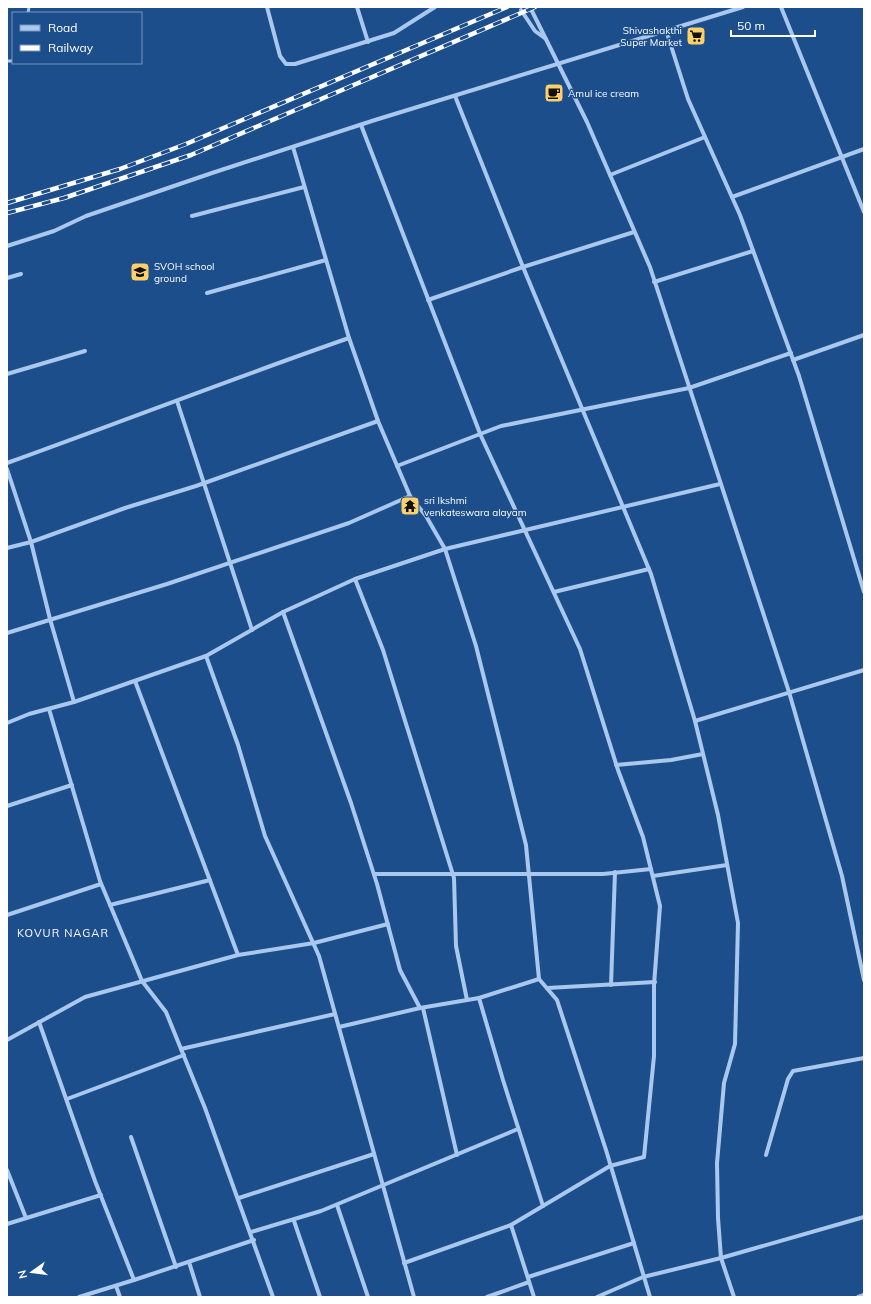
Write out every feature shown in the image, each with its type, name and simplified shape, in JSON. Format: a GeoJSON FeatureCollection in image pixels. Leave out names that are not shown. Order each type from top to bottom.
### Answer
{"type":"FeatureCollection","features":[{"type":"Feature","properties":{"kind":"street"},"geometry":{"type":"LineString","coordinates":[[266,7],[280,56],[286,64],[295,64],[394,33],[435,7]]}},
{"type":"Feature","properties":{"kind":"street"},"geometry":{"type":"LineString","coordinates":[[357,7],[368,42]]}},
{"type":"Feature","properties":{"kind":"street"},"geometry":{"type":"LineString","coordinates":[[530,7],[587,122],[654,282],[789,692],[842,876],[864,980]]}},
{"type":"Feature","properties":{"kind":"street"},"geometry":{"type":"LineString","coordinates":[[7,246],[54,231],[86,216],[204,175],[743,7]]}},
{"type":"Feature","properties":{"kind":"street"},"geometry":{"type":"LineString","coordinates":[[781,7],[864,212]]}},
{"type":"Feature","properties":{"kind":"street"},"geometry":{"type":"LineString","coordinates":[[521,10],[534,31],[546,39]]}},
{"type":"Feature","properties":{"kind":"street"},"geometry":{"type":"LineString","coordinates":[[666,30],[688,99],[732,197],[791,353],[864,592]]}},
{"type":"Feature","properties":{"kind":"street"},"geometry":{"type":"LineString","coordinates":[[455,96],[523,267],[649,568],[695,721],[718,815],[738,923],[735,1044],[724,1083],[717,1163],[718,1218],[722,1258],[734,1297]]}},
{"type":"Feature","properties":{"kind":"street"},"geometry":{"type":"LineString","coordinates":[[361,125],[480,433],[580,649],[616,765],[643,837],[660,906],[655,982],[654,1056],[644,1157],[610,1166],[511,1225],[404,1263]]}},
{"type":"Feature","properties":{"kind":"street"},"geometry":{"type":"LineString","coordinates":[[610,175],[705,138]]}},
{"type":"Feature","properties":{"kind":"street"},"geometry":{"type":"LineString","coordinates":[[293,147],[349,338],[378,421],[410,496],[426,516],[445,549],[476,646],[493,707],[526,845],[539,979],[557,1000],[650,1297]]}},
{"type":"Feature","properties":{"kind":"street"},"geometry":{"type":"LineString","coordinates":[[732,197],[843,158],[864,149]]}},
{"type":"Feature","properties":{"kind":"street"},"geometry":{"type":"LineString","coordinates":[[192,216],[304,187]]}},
{"type":"Feature","properties":{"kind":"street"},"geometry":{"type":"LineString","coordinates":[[428,300],[523,267],[634,232]]}},
{"type":"Feature","properties":{"kind":"street"},"geometry":{"type":"LineString","coordinates":[[654,282],[753,251]]}},
{"type":"Feature","properties":{"kind":"street"},"geometry":{"type":"LineString","coordinates":[[207,293],[326,260]]}},
{"type":"Feature","properties":{"kind":"street"},"geometry":{"type":"LineString","coordinates":[[7,278],[21,274]]}},
{"type":"Feature","properties":{"kind":"street"},"geometry":{"type":"LineString","coordinates":[[793,360],[864,336]]}},
{"type":"Feature","properties":{"kind":"street"},"geometry":{"type":"LineString","coordinates":[[7,463],[177,402],[270,365],[349,338]]}},
{"type":"Feature","properties":{"kind":"street"},"geometry":{"type":"LineString","coordinates":[[7,374],[85,351]]}},
{"type":"Feature","properties":{"kind":"street"},"geometry":{"type":"LineString","coordinates":[[398,466],[501,426],[689,388],[791,353]]}},
{"type":"Feature","properties":{"kind":"street"},"geometry":{"type":"LineString","coordinates":[[177,402],[205,483],[252,630]]}},
{"type":"Feature","properties":{"kind":"street"},"geometry":{"type":"LineString","coordinates":[[7,548],[31,542],[125,508],[205,483],[378,421]]}},
{"type":"Feature","properties":{"kind":"street"},"geometry":{"type":"LineString","coordinates":[[7,469],[31,542],[50,619],[74,702]]}},
{"type":"Feature","properties":{"kind":"street"},"geometry":{"type":"LineString","coordinates":[[7,723],[74,702],[206,656],[283,612],[355,579],[445,549],[720,484]]}},
{"type":"Feature","properties":{"kind":"street"},"geometry":{"type":"LineString","coordinates":[[7,633],[230,563],[349,523],[410,496]]}},
{"type":"Feature","properties":{"kind":"street"},"geometry":{"type":"LineString","coordinates":[[554,592],[649,568]]}},
{"type":"Feature","properties":{"kind":"street"},"geometry":{"type":"LineString","coordinates":[[355,579],[383,650],[453,874],[456,946],[467,1000]]}},
{"type":"Feature","properties":{"kind":"street"},"geometry":{"type":"LineString","coordinates":[[283,612],[374,874],[400,970],[422,1008],[457,1155]]}},
{"type":"Feature","properties":{"kind":"street"},"geometry":{"type":"LineString","coordinates":[[206,656],[238,745],[264,836],[319,956],[414,1297]]}},
{"type":"Feature","properties":{"kind":"street"},"geometry":{"type":"LineString","coordinates":[[695,721],[864,670]]}},
{"type":"Feature","properties":{"kind":"street"},"geometry":{"type":"LineString","coordinates":[[135,681],[238,955]]}},
{"type":"Feature","properties":{"kind":"street"},"geometry":{"type":"LineString","coordinates":[[49,709],[101,884],[142,981],[166,1012],[184,1055],[254,1240],[273,1297]]}},
{"type":"Feature","properties":{"kind":"street"},"geometry":{"type":"LineString","coordinates":[[616,765],[671,760],[703,754]]}},
{"type":"Feature","properties":{"kind":"street"},"geometry":{"type":"LineString","coordinates":[[7,806],[72,785]]}},
{"type":"Feature","properties":{"kind":"street"},"geometry":{"type":"LineString","coordinates":[[652,876],[727,865]]}},
{"type":"Feature","properties":{"kind":"street"},"geometry":{"type":"LineString","coordinates":[[374,874],[530,874],[615,872],[651,869]]}},
{"type":"Feature","properties":{"kind":"street"},"geometry":{"type":"LineString","coordinates":[[611,985],[615,872]]}},
{"type":"Feature","properties":{"kind":"street"},"geometry":{"type":"LineString","coordinates":[[110,905],[210,880]]}},
{"type":"Feature","properties":{"kind":"street"},"geometry":{"type":"LineString","coordinates":[[7,915],[101,884]]}},
{"type":"Feature","properties":{"kind":"street"},"geometry":{"type":"LineString","coordinates":[[7,1040],[85,997],[238,955],[314,943],[388,924]]}},
{"type":"Feature","properties":{"kind":"street"},"geometry":{"type":"LineString","coordinates":[[339,1027],[422,1008],[480,998],[539,979]]}},
{"type":"Feature","properties":{"kind":"street"},"geometry":{"type":"LineString","coordinates":[[547,988],[655,982]]}},
{"type":"Feature","properties":{"kind":"street"},"geometry":{"type":"LineString","coordinates":[[480,998],[518,1129],[543,1206]]}},
{"type":"Feature","properties":{"kind":"street"},"geometry":{"type":"LineString","coordinates":[[181,1049],[336,1014]]}},
{"type":"Feature","properties":{"kind":"street"},"geometry":{"type":"LineString","coordinates":[[40,1022],[101,1195],[134,1280]]}},
{"type":"Feature","properties":{"kind":"street"},"geometry":{"type":"LineString","coordinates":[[67,1099],[184,1055]]}},
{"type":"Feature","properties":{"kind":"street"},"geometry":{"type":"LineString","coordinates":[[766,1155],[791,1073],[796,1069],[864,1058]]}},
{"type":"Feature","properties":{"kind":"street"},"geometry":{"type":"LineString","coordinates":[[251,1232],[294,1221],[337,1205],[518,1129]]}},
{"type":"Feature","properties":{"kind":"street"},"geometry":{"type":"LineString","coordinates":[[131,1137],[176,1267]]}},
{"type":"Feature","properties":{"kind":"street"},"geometry":{"type":"LineString","coordinates":[[238,1198],[374,1154]]}},
{"type":"Feature","properties":{"kind":"street"},"geometry":{"type":"LineString","coordinates":[[7,1170],[26,1218]]}},
{"type":"Feature","properties":{"kind":"street"},"geometry":{"type":"LineString","coordinates":[[7,1224],[101,1195]]}},
{"type":"Feature","properties":{"kind":"street"},"geometry":{"type":"LineString","coordinates":[[337,1205],[368,1297]]}},
{"type":"Feature","properties":{"kind":"street"},"geometry":{"type":"LineString","coordinates":[[598,1297],[643,1277],[722,1258],[864,1217]]}},
{"type":"Feature","properties":{"kind":"street"},"geometry":{"type":"LineString","coordinates":[[294,1221],[320,1297]]}},
{"type":"Feature","properties":{"kind":"street"},"geometry":{"type":"LineString","coordinates":[[511,1225],[534,1297]]}},
{"type":"Feature","properties":{"kind":"street"},"geometry":{"type":"LineString","coordinates":[[79,1297],[176,1267],[254,1240]]}},
{"type":"Feature","properties":{"kind":"street"},"geometry":{"type":"LineString","coordinates":[[528,1277],[634,1243]]}},
{"type":"Feature","properties":{"kind":"street"},"geometry":{"type":"LineString","coordinates":[[189,1262],[200,1297]]}},
{"type":"Feature","properties":{"kind":"street"},"geometry":{"type":"LineString","coordinates":[[487,1297],[530,1282]]}},
{"type":"Feature","properties":{"kind":"street"},"geometry":{"type":"LineString","coordinates":[[116,1286],[120,1297]]}},
{"type":"Feature","properties":{"kind":"street"},"geometry":{"type":"LineString","coordinates":[[858,1297],[864,1295]]}},
{"type":"Feature","properties":{"kind":"railway"},"geometry":{"type":"LineString","coordinates":[[7,203],[120,169],[186,144],[507,7]]}},
{"type":"Feature","properties":{"kind":"railway"},"geometry":{"type":"LineString","coordinates":[[7,213],[64,198],[191,155],[535,7]]}},
{"type":"Feature","properties":{"kind":"place","name":"Shivashakthi Super Market"},"geometry":{"type":"Point","coordinates":[696,36]}},
{"type":"Feature","properties":{"kind":"place","name":"Amul ice cream"},"geometry":{"type":"Point","coordinates":[554,93]}},
{"type":"Feature","properties":{"kind":"place","name":"SVOH school ground"},"geometry":{"type":"Point","coordinates":[140,272]}},
{"type":"Feature","properties":{"kind":"place","name":"sri lkshmi venkateswara alayam"},"geometry":{"type":"Point","coordinates":[410,506]}},
{"type":"Feature","properties":{"kind":"district","name":"KOVUR NAGAR"},"geometry":{"type":"Point","coordinates":[63,933]}}]}
